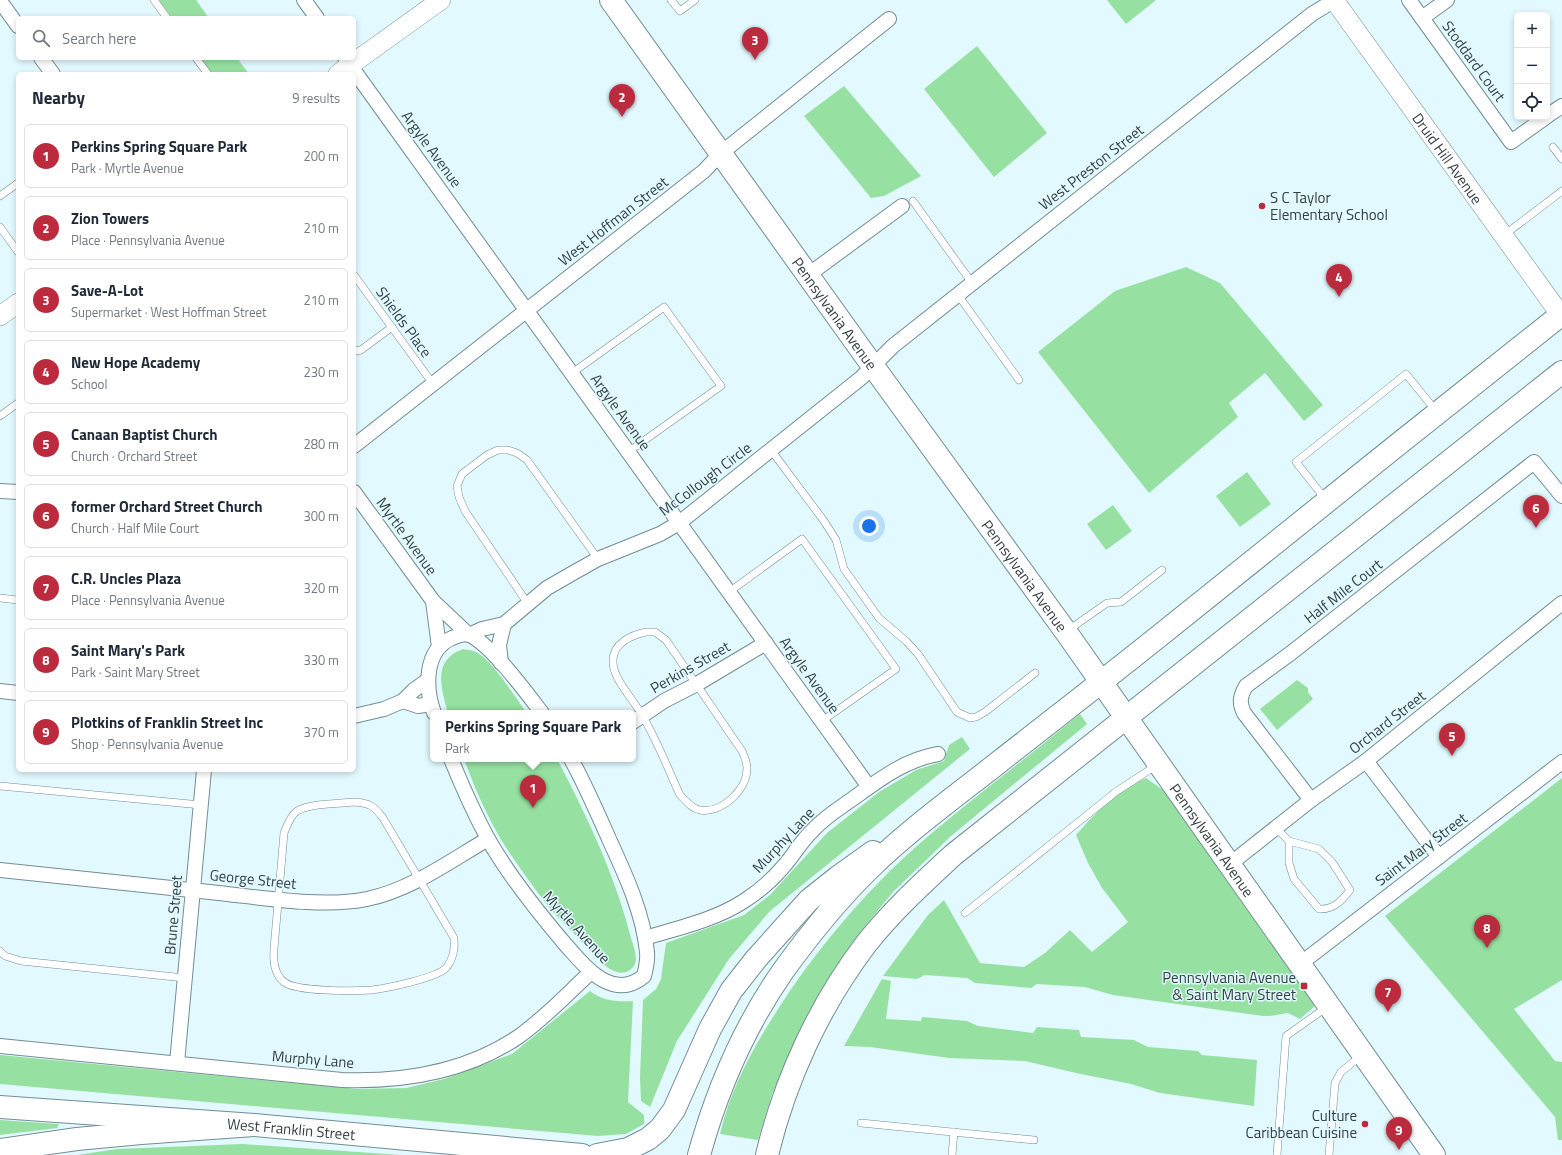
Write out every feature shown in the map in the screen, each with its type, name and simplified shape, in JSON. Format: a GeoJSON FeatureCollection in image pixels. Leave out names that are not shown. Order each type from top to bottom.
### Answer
{"type":"FeatureCollection","features":[{"type":"Feature","properties":{"kind":"main road","name":"Pennsylvania Avenue"},"geometry":{"type":"LineString","coordinates":[[611,0],[873,366],[1066,632],[1434,1155]]}},
{"type":"Feature","properties":{"kind":"main road","name":"Druid Hill Avenue"},"geometry":{"type":"LineString","coordinates":[[1334,0],[1503,236],[1562,315]]}},
{"type":"Feature","properties":{"kind":"main road"},"geometry":{"type":"LineString","coordinates":[[356,58],[435,2]]}},
{"type":"Feature","properties":{"kind":"main road"},"geometry":{"type":"LineString","coordinates":[[344,66],[353,60]]}},
{"type":"Feature","properties":{"kind":"main road"},"geometry":{"type":"LineString","coordinates":[[0,316],[16,304]]}},
{"type":"Feature","properties":{"kind":"main road"},"geometry":{"type":"LineString","coordinates":[[699,1155],[722,1084],[740,1044],[781,973],[834,907],[871,867],[927,819],[1562,315]]}},
{"type":"Feature","properties":{"kind":"main road"},"geometry":{"type":"LineString","coordinates":[[767,1155],[782,1106],[810,1037],[825,1007],[866,944],[900,905],[953,855],[1562,372]]}},
{"type":"Feature","properties":{"kind":"main road"},"geometry":{"type":"LineString","coordinates":[[597,1155],[628,1149],[648,1139],[660,1129],[674,1110],[710,1029],[731,991],[756,958],[809,900],[868,855],[927,819]]}},
{"type":"Feature","properties":{"kind":"main road","name":"West Franklin Street"},"geometry":{"type":"LineString","coordinates":[[0,1107],[254,1125],[582,1155]]}},
{"type":"Feature","properties":{"kind":"main road"},"geometry":{"type":"LineString","coordinates":[[0,1150],[77,1139],[134,1133],[254,1125]]}},
{"type":"Feature","properties":{"kind":"street"},"geometry":{"type":"LineString","coordinates":[[304,0],[315,16]]}},
{"type":"Feature","properties":{"kind":"street","name":"West Preston Street"},"geometry":{"type":"LineString","coordinates":[[873,366],[893,346],[972,283],[1307,18],[1334,0]]}},
{"type":"Feature","properties":{"kind":"street","name":"Stoddard Court"},"geometry":{"type":"LineString","coordinates":[[1409,0],[1511,142],[1542,120]]}},
{"type":"Feature","properties":{"kind":"street"},"geometry":{"type":"LineString","coordinates":[[1422,18],[1447,0]]}},
{"type":"Feature","properties":{"kind":"street"},"geometry":{"type":"LineString","coordinates":[[0,1],[16,23]]}},
{"type":"Feature","properties":{"kind":"street","name":"West Hoffman Street"},"geometry":{"type":"LineString","coordinates":[[356,444],[704,171],[722,153],[889,19]]}},
{"type":"Feature","properties":{"kind":"street"},"geometry":{"type":"LineString","coordinates":[[42,60],[52,72]]}},
{"type":"Feature","properties":{"kind":"street","name":"Argyle Avenue"},"geometry":{"type":"LineString","coordinates":[[356,82],[527,310],[869,787]]}},
{"type":"Feature","properties":{"kind":"street"},"geometry":{"type":"LineString","coordinates":[[1550,114],[1562,106]]}},
{"type":"Feature","properties":{"kind":"street"},"geometry":{"type":"LineString","coordinates":[[808,275],[907,203]]}},
{"type":"Feature","properties":{"kind":"street","name":"McCollough Circle"},"geometry":{"type":"LineString","coordinates":[[469,635],[482,629],[504,624],[548,588],[598,559],[660,534],[680,523],[861,378],[873,366]]}},
{"type":"Feature","properties":{"kind":"street","name":"Half Mile Court"},"geometry":{"type":"LineString","coordinates":[[1311,800],[1244,713],[1240,705],[1240,699],[1246,686],[1291,653],[1534,462],[1562,496]]}},
{"type":"Feature","properties":{"kind":"street"},"geometry":{"type":"LineString","coordinates":[[0,490],[16,492]]}},
{"type":"Feature","properties":{"kind":"street","name":"Myrtle Avenue"},"geometry":{"type":"LineString","coordinates":[[356,495],[434,600],[469,635],[484,644],[540,710]]}},
{"type":"Feature","properties":{"kind":"street"},"geometry":{"type":"LineString","coordinates":[[434,600],[439,647]]}},
{"type":"Feature","properties":{"kind":"street","name":"Orchard Street"},"geometry":{"type":"LineString","coordinates":[[1230,864],[1311,800],[1366,761],[1562,603]]}},
{"type":"Feature","properties":{"kind":"street"},"geometry":{"type":"LineString","coordinates":[[501,663],[499,645],[504,624]]}},
{"type":"Feature","properties":{"kind":"street"},"geometry":{"type":"LineString","coordinates":[[403,701],[418,706],[432,708],[428,680],[433,656],[439,647],[447,640],[457,636],[469,635]]}},
{"type":"Feature","properties":{"kind":"street","name":"Perkins Street"},"geometry":{"type":"LineString","coordinates":[[638,719],[664,701],[697,684],[766,643]]}},
{"type":"Feature","properties":{"kind":"street"},"geometry":{"type":"LineString","coordinates":[[356,716],[384,709],[403,701],[414,690],[428,680]]}},
{"type":"Feature","properties":{"kind":"street"},"geometry":{"type":"LineString","coordinates":[[0,691],[16,693]]}},
{"type":"Feature","properties":{"kind":"street","name":"Murphy Lane"},"geometry":{"type":"LineString","coordinates":[[645,938],[720,914],[744,901],[765,885],[783,867],[798,846],[814,829],[869,787],[894,769],[924,756],[938,754]]}},
{"type":"Feature","properties":{"kind":"street"},"geometry":{"type":"LineString","coordinates":[[1366,761],[1439,857]]}},
{"type":"Feature","properties":{"kind":"street","name":"Myrtle Avenue"},"geometry":{"type":"LineString","coordinates":[[452,762],[488,839],[543,918],[591,972],[605,981],[616,985],[627,985],[636,982],[644,976],[648,953],[645,938],[626,876],[578,762]]}},
{"type":"Feature","properties":{"kind":"street","name":"Saint Mary Street"},"geometry":{"type":"LineString","coordinates":[[1300,964],[1562,762]]}},
{"type":"Feature","properties":{"kind":"street","name":"Brune Street"},"geometry":{"type":"LineString","coordinates":[[176,1063],[204,772]]}},
{"type":"Feature","properties":{"kind":"street","name":"George Street"},"geometry":{"type":"LineString","coordinates":[[0,870],[279,899],[347,902],[368,899],[392,892],[418,880],[488,839]]}},
{"type":"Feature","properties":{"kind":"street","name":"Murphy Lane"},"geometry":{"type":"LineString","coordinates":[[0,1046],[342,1080],[371,1081],[402,1078],[429,1074],[460,1065],[484,1055],[518,1037],[539,1020],[591,972]]}},
{"type":"Feature","properties":{"kind":"lane"},"geometry":{"type":"LineString","coordinates":[[154,0],[166,16]]}},
{"type":"Feature","properties":{"kind":"lane"},"geometry":{"type":"LineString","coordinates":[[672,0],[680,11],[695,0]]}},
{"type":"Feature","properties":{"kind":"lane"},"geometry":{"type":"LineString","coordinates":[[198,60],[206,72]]}},
{"type":"Feature","properties":{"kind":"lane"},"geometry":{"type":"LineString","coordinates":[[1552,147],[1562,159]]}},
{"type":"Feature","properties":{"kind":"lane"},"geometry":{"type":"LineString","coordinates":[[0,196],[16,184]]}},
{"type":"Feature","properties":{"kind":"lane"},"geometry":{"type":"LineString","coordinates":[[1503,236],[1562,191]]}},
{"type":"Feature","properties":{"kind":"lane"},"geometry":{"type":"LineString","coordinates":[[907,203],[972,283]]}},
{"type":"Feature","properties":{"kind":"lane"},"geometry":{"type":"LineString","coordinates":[[0,227],[16,249]]}},
{"type":"Feature","properties":{"kind":"lane","name":"Shields Place"},"geometry":{"type":"LineString","coordinates":[[356,278],[433,384]]}},
{"type":"Feature","properties":{"kind":"lane"},"geometry":{"type":"LineString","coordinates":[[958,295],[1019,380]]}},
{"type":"Feature","properties":{"kind":"lane"},"geometry":{"type":"LineString","coordinates":[[572,373],[664,307],[708,367],[721,386],[628,452]]}},
{"type":"Feature","properties":{"kind":"lane"},"geometry":{"type":"LineString","coordinates":[[356,351],[361,350],[392,327]]}},
{"type":"Feature","properties":{"kind":"lane"},"geometry":{"type":"LineString","coordinates":[[1327,502],[1296,462],[1406,374],[1438,413]]}},
{"type":"Feature","properties":{"kind":"lane"},"geometry":{"type":"LineString","coordinates":[[0,416],[16,404]]}},
{"type":"Feature","properties":{"kind":"lane"},"geometry":{"type":"LineString","coordinates":[[528,604],[465,511],[459,497],[457,486],[462,474],[487,455],[498,450],[508,450],[517,452],[527,460],[598,559]]}},
{"type":"Feature","properties":{"kind":"lane"},"geometry":{"type":"LineString","coordinates":[[771,450],[824,520],[836,540],[844,569],[854,584],[879,618],[906,641],[918,654],[957,712],[970,718],[976,718],[1035,673]]}},
{"type":"Feature","properties":{"kind":"lane"},"geometry":{"type":"LineString","coordinates":[[729,592],[802,539],[896,668],[822,721]]}},
{"type":"Feature","properties":{"kind":"lane"},"geometry":{"type":"LineString","coordinates":[[1066,632],[1107,603],[1121,602],[1162,570]]}},
{"type":"Feature","properties":{"kind":"lane"},"geometry":{"type":"LineString","coordinates":[[0,598],[16,600]]}},
{"type":"Feature","properties":{"kind":"lane"},"geometry":{"type":"LineString","coordinates":[[633,710],[614,673],[612,661],[616,649],[625,640],[634,635],[654,632],[666,640],[742,751],[746,761],[747,771],[742,784],[734,797],[724,805],[713,810],[699,810],[689,804],[680,795],[638,719]]}},
{"type":"Feature","properties":{"kind":"lane"},"geometry":{"type":"LineString","coordinates":[[965,913],[1118,791],[1159,764]]}},
{"type":"Feature","properties":{"kind":"lane"},"geometry":{"type":"LineString","coordinates":[[0,786],[201,805]]}},
{"type":"Feature","properties":{"kind":"lane"},"geometry":{"type":"LineString","coordinates":[[354,802],[365,803],[375,808],[383,818],[418,880],[454,938],[455,947],[452,957],[446,967],[436,974],[404,984],[373,990],[343,990],[300,988],[285,983],[277,974],[273,962],[284,833],[288,822],[296,812],[308,807],[354,802]]}},
{"type":"Feature","properties":{"kind":"lane"},"geometry":{"type":"LineString","coordinates":[[1276,828],[1289,840],[1319,849],[1332,862],[1350,890],[1343,900],[1327,910],[1319,909],[1294,879],[1289,863],[1289,840]]}},
{"type":"Feature","properties":{"kind":"lane"},"geometry":{"type":"LineString","coordinates":[[0,951],[5,956],[21,961],[185,978]]}},
{"type":"Feature","properties":{"kind":"lane"},"geometry":{"type":"LineString","coordinates":[[1277,1155],[1286,1036],[1328,1006]]}},
{"type":"Feature","properties":{"kind":"lane"},"geometry":{"type":"LineString","coordinates":[[1329,1155],[1336,1083],[1341,1072],[1362,1054]]}},
{"type":"Feature","properties":{"kind":"lane"},"geometry":{"type":"LineString","coordinates":[[861,1123],[1034,1140]]}},
{"type":"Feature","properties":{"kind":"lane"},"geometry":{"type":"LineString","coordinates":[[952,1155],[954,1132]]}},
{"type":"Feature","properties":{"kind":"green space"},"geometry":{"type":"Polygon","coordinates":[[[159,0],[196,0],[208,16],[171,16],[159,0]]]}},
{"type":"Feature","properties":{"kind":"green space"},"geometry":{"type":"Polygon","coordinates":[[[1107,0],[1156,0],[1126,24],[1107,0]]]}},
{"type":"Feature","properties":{"kind":"green space"},"geometry":{"type":"Polygon","coordinates":[[[977,46],[1047,133],[994,177],[924,89],[977,46]]]}},
{"type":"Feature","properties":{"kind":"green space"},"geometry":{"type":"Polygon","coordinates":[[[202,60],[238,60],[248,72],[211,72],[202,60]]]}},
{"type":"Feature","properties":{"kind":"green space"},"geometry":{"type":"Polygon","coordinates":[[[844,86],[921,176],[884,196],[871,198],[804,116],[844,86]]]}},
{"type":"Feature","properties":{"kind":"green space"},"geometry":{"type":"Polygon","coordinates":[[[1186,267],[1220,283],[1323,405],[1304,421],[1265,373],[1229,403],[1238,417],[1149,493],[1038,352],[1115,291],[1186,267]]]}},
{"type":"Feature","properties":{"kind":"green space"},"geometry":{"type":"Polygon","coordinates":[[[1247,472],[1271,504],[1240,527],[1216,496],[1247,472]]]}},
{"type":"Feature","properties":{"kind":"green space"},"geometry":{"type":"Polygon","coordinates":[[[1113,505],[1132,531],[1106,550],[1087,524],[1113,505]]]}},
{"type":"Feature","properties":{"kind":"green space"},"geometry":{"type":"Polygon","coordinates":[[[463,649],[476,652],[484,658],[498,672],[525,710],[447,710],[441,685],[441,676],[443,667],[453,654],[463,649]]]}},
{"type":"Feature","properties":{"kind":"green space"},"geometry":{"type":"Polygon","coordinates":[[[1297,680],[1308,688],[1308,692],[1313,699],[1277,730],[1260,709],[1297,680]]]}},
{"type":"Feature","properties":{"kind":"green space"},"geometry":{"type":"Polygon","coordinates":[[[1080,714],[1087,724],[951,836],[893,892],[858,935],[823,991],[797,1042],[772,1094],[758,1140],[720,1134],[730,1100],[737,1083],[761,1036],[803,973],[840,925],[880,881],[916,846],[1080,714]]]}},
{"type":"Feature","properties":{"kind":"green space"},"geometry":{"type":"Polygon","coordinates":[[[962,737],[970,749],[770,911],[729,959],[677,1041],[650,1107],[641,1101],[640,1078],[643,1000],[656,989],[661,979],[666,943],[744,915],[770,895],[827,833],[879,792],[916,770],[944,761],[949,745],[962,737]]]}},
{"type":"Feature","properties":{"kind":"green space"},"geometry":{"type":"Polygon","coordinates":[[[465,762],[559,762],[599,846],[617,891],[636,955],[635,964],[631,969],[620,973],[600,962],[548,906],[520,869],[499,836],[482,804],[465,762]]]}},
{"type":"Feature","properties":{"kind":"green space"},"geometry":{"type":"Polygon","coordinates":[[[1146,778],[1184,805],[1228,870],[1315,1006],[1300,1019],[1288,1013],[1263,1016],[1113,995],[1085,987],[1037,984],[1031,988],[975,983],[967,978],[925,975],[917,979],[883,976],[928,915],[944,900],[980,963],[1024,967],[1045,953],[1070,930],[1092,952],[1128,922],[1102,888],[1088,863],[1076,835],[1108,802],[1146,778]]]}},
{"type":"Feature","properties":{"kind":"green space"},"geometry":{"type":"Polygon","coordinates":[[[1562,778],[1562,980],[1514,1009],[1555,1061],[1562,1062],[1562,1140],[1558,1140],[1555,1117],[1385,916],[1562,778]]]}},
{"type":"Feature","properties":{"kind":"green space"},"geometry":{"type":"Polygon","coordinates":[[[882,979],[891,981],[886,1019],[921,1021],[922,1017],[967,1021],[978,1026],[1033,1033],[1037,1027],[1079,1030],[1081,1037],[1134,1040],[1148,1047],[1198,1051],[1202,1055],[1257,1060],[1254,1106],[1160,1093],[1131,1084],[1025,1061],[949,1058],[870,1047],[844,1046],[882,979]]]}},
{"type":"Feature","properties":{"kind":"green space"},"geometry":{"type":"Polygon","coordinates":[[[590,991],[605,999],[633,1001],[628,1102],[644,1115],[644,1124],[626,1134],[598,1136],[0,1084],[0,1055],[357,1089],[406,1088],[444,1079],[512,1054],[590,991]]]}},
{"type":"Feature","properties":{"kind":"green space"},"geometry":{"type":"Polygon","coordinates":[[[0,1120],[59,1124],[57,1128],[0,1135],[0,1120]]]}},
{"type":"Feature","properties":{"kind":"green space"},"geometry":{"type":"Polygon","coordinates":[[[242,1144],[401,1155],[77,1155],[117,1149],[242,1144]]]}},
{"type":"Feature","properties":{"kind":"place","name":"Save-A-Lot"},"geometry":{"type":"Point","coordinates":[755,60]}},
{"type":"Feature","properties":{"kind":"place","name":"Zion Towers"},"geometry":{"type":"Point","coordinates":[622,117]}},
{"type":"Feature","properties":{"kind":"place","name":"S C Taylor Elementary School"},"geometry":{"type":"Point","coordinates":[1262,206]}},
{"type":"Feature","properties":{"kind":"place","name":"New Hope Academy"},"geometry":{"type":"Point","coordinates":[1339,297]}},
{"type":"Feature","properties":{"kind":"place","name":"former Orchard Street Church"},"geometry":{"type":"Point","coordinates":[1536,528]}},
{"type":"Feature","properties":{"kind":"place","name":"Canaan Baptist Church"},"geometry":{"type":"Point","coordinates":[1452,756]}},
{"type":"Feature","properties":{"kind":"place","name":"Perkins Spring Square Park"},"geometry":{"type":"Point","coordinates":[533,808]}},
{"type":"Feature","properties":{"kind":"place","name":"Saint Mary's Park"},"geometry":{"type":"Point","coordinates":[1487,948]}},
{"type":"Feature","properties":{"kind":"place","name":"Pennsylvania Avenue & Saint Mary Street"},"geometry":{"type":"Point","coordinates":[1304,986]}},
{"type":"Feature","properties":{"kind":"place","name":"C.R. Uncles Plaza"},"geometry":{"type":"Point","coordinates":[1388,1012]}},
{"type":"Feature","properties":{"kind":"place","name":"Culture Caribbean Cuisine"},"geometry":{"type":"Point","coordinates":[1365,1124]}},
{"type":"Feature","properties":{"kind":"place","name":"Plotkins of Franklin Street Inc"},"geometry":{"type":"Point","coordinates":[1399,1150]}}]}
